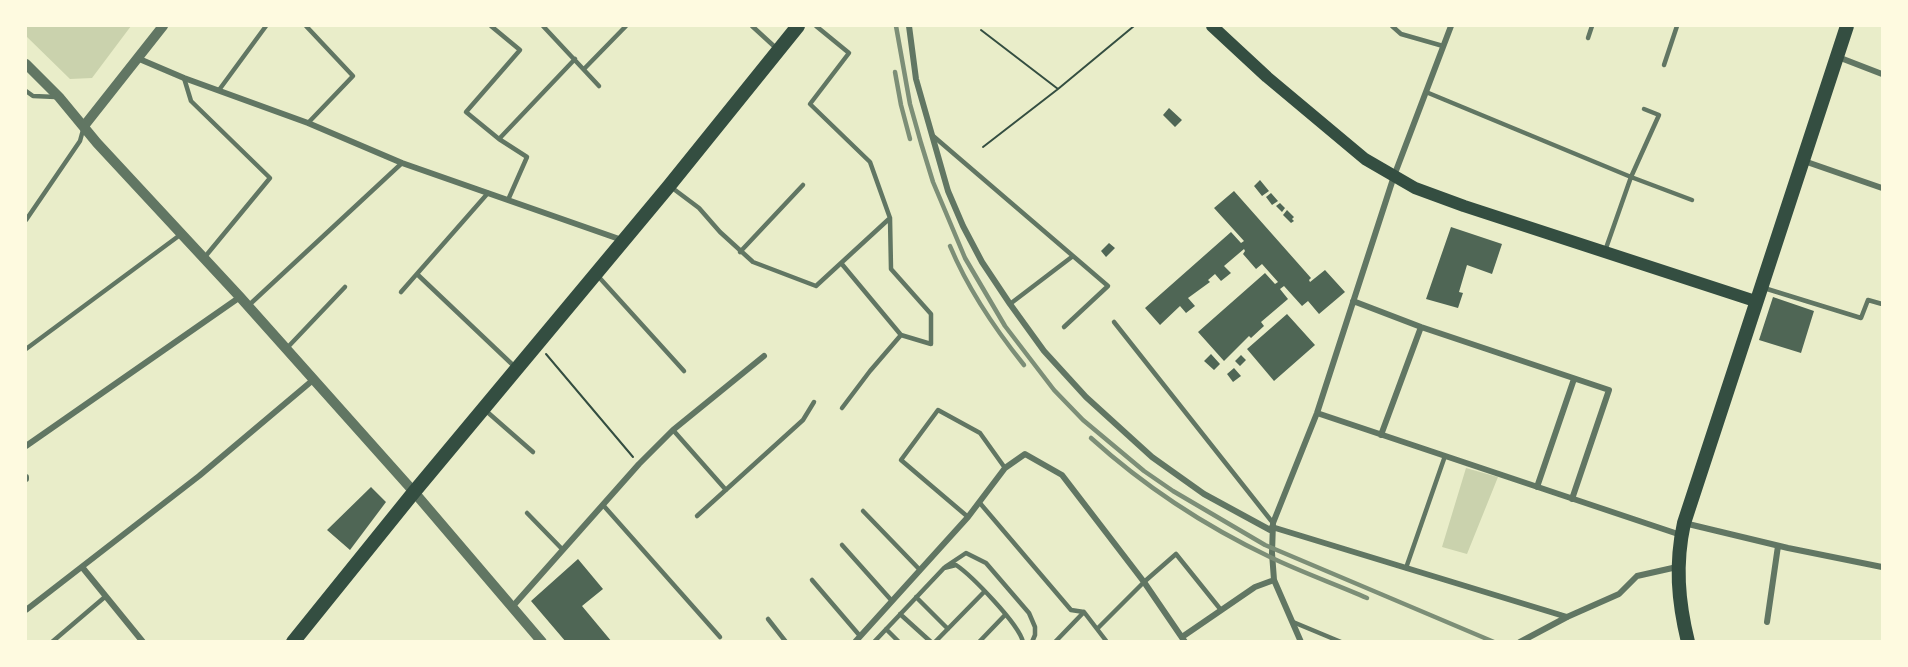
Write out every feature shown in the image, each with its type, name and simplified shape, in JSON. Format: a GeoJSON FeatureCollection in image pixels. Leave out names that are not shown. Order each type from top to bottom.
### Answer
{"type":"FeatureCollection","features":[{"type":"Feature","properties":{"kind":"main road"},"geometry":{"type":"LineString","coordinates":[[293,642],[798,26]]}},
{"type":"Feature","properties":{"kind":"main road"},"geometry":{"type":"LineString","coordinates":[[1688,642],[1678,585],[1682,530],[1755,301],[1804,161],[1847,26]]}},
{"type":"Feature","properties":{"kind":"main road"},"geometry":{"type":"LineString","coordinates":[[1217,27],[1267,76],[1341,140],[1365,159],[1416,188],[1464,206],[1755,301]]}},
{"type":"Feature","properties":{"kind":"street"},"geometry":{"type":"LineString","coordinates":[[84,126],[164,26]]}},
{"type":"Feature","properties":{"kind":"street"},"geometry":{"type":"LineString","coordinates":[[909,26],[916,79],[948,190],[963,226],[982,262],[1044,351],[1086,397],[1152,457],[1204,494],[1273,527],[1567,617]]}},
{"type":"Feature","properties":{"kind":"street"},"geometry":{"type":"LineString","coordinates":[[1301,642],[1274,580],[1273,527],[1317,413],[1394,176],[1451,26]]}},
{"type":"Feature","properties":{"kind":"street"},"geometry":{"type":"LineString","coordinates":[[1837,56],[1882,74]]}},
{"type":"Feature","properties":{"kind":"street"},"geometry":{"type":"LineString","coordinates":[[137,58],[184,78],[308,123],[402,163],[622,240]]}},
{"type":"Feature","properties":{"kind":"street"},"geometry":{"type":"LineString","coordinates":[[26,64],[59,97],[97,143],[240,297],[414,492],[542,642]]}},
{"type":"Feature","properties":{"kind":"street"},"geometry":{"type":"LineString","coordinates":[[1804,161],[1882,188]]}},
{"type":"Feature","properties":{"kind":"street"},"geometry":{"type":"LineString","coordinates":[[26,446],[240,297]]}},
{"type":"Feature","properties":{"kind":"street"},"geometry":{"type":"LineString","coordinates":[[1353,301],[1421,327],[1609,390],[1572,499]]}},
{"type":"Feature","properties":{"kind":"street"},"geometry":{"type":"LineString","coordinates":[[1381,435],[1421,327]]}},
{"type":"Feature","properties":{"kind":"street"},"geometry":{"type":"LineString","coordinates":[[513,606],[639,464],[673,430],[764,356]]}},
{"type":"Feature","properties":{"kind":"street"},"geometry":{"type":"LineString","coordinates":[[1537,487],[1574,379]]}},
{"type":"Feature","properties":{"kind":"street"},"geometry":{"type":"LineString","coordinates":[[26,610],[199,476],[313,380]]}},
{"type":"Feature","properties":{"kind":"street"},"geometry":{"type":"LineString","coordinates":[[1317,413],[1572,499],[1682,530],[1882,567]]}},
{"type":"Feature","properties":{"kind":"street"},"geometry":{"type":"LineString","coordinates":[[855,642],[968,517],[1005,468],[1025,454],[1062,476],[1144,582],[1184,640],[1221,610],[1255,587],[1274,580]]}},
{"type":"Feature","properties":{"kind":"street"},"geometry":{"type":"LineString","coordinates":[[1767,622],[1778,546]]}},
{"type":"Feature","properties":{"kind":"street"},"geometry":{"type":"LineString","coordinates":[[1520,642],[1567,617],[1619,594],[1637,576],[1678,566]]}},
{"type":"Feature","properties":{"kind":"street"},"geometry":{"type":"LineString","coordinates":[[82,567],[143,642]]}},
{"type":"Feature","properties":{"kind":"lane"},"geometry":{"type":"LineString","coordinates":[[219,90],[266,26]]}},
{"type":"Feature","properties":{"kind":"lane"},"geometry":{"type":"LineString","coordinates":[[306,26],[353,76],[308,123]]}},
{"type":"Feature","properties":{"kind":"lane"},"geometry":{"type":"LineString","coordinates":[[491,26],[520,50],[466,112],[499,139],[527,157],[508,200]]}},
{"type":"Feature","properties":{"kind":"lane"},"geometry":{"type":"LineString","coordinates":[[584,69],[626,26]]}},
{"type":"Feature","properties":{"kind":"lane"},"geometry":{"type":"LineString","coordinates":[[752,26],[778,50]]}},
{"type":"Feature","properties":{"kind":"lane"},"geometry":{"type":"LineString","coordinates":[[816,26],[849,53],[810,104],[870,162],[890,218],[891,269],[931,314],[931,344],[901,335],[841,262]]}},
{"type":"Feature","properties":{"kind":"lane"},"geometry":{"type":"LineString","coordinates":[[1392,26],[1401,34],[1443,46]]}},
{"type":"Feature","properties":{"kind":"lane"},"geometry":{"type":"LineString","coordinates":[[1588,38],[1592,26]]}},
{"type":"Feature","properties":{"kind":"lane"},"geometry":{"type":"LineString","coordinates":[[1664,65],[1677,26]]}},
{"type":"Feature","properties":{"kind":"lane"},"geometry":{"type":"LineString","coordinates":[[547,27],[600,86]]}},
{"type":"Feature","properties":{"kind":"lane"},"geometry":{"type":"LineString","coordinates":[[499,139],[575,59]]}},
{"type":"Feature","properties":{"kind":"lane"},"geometry":{"type":"LineString","coordinates":[[184,78],[191,101],[270,178],[204,258]]}},
{"type":"Feature","properties":{"kind":"lane"},"geometry":{"type":"LineString","coordinates":[[26,91],[33,96],[59,97]]}},
{"type":"Feature","properties":{"kind":"lane"},"geometry":{"type":"LineString","coordinates":[[1426,92],[1692,200]]}},
{"type":"Feature","properties":{"kind":"lane"},"geometry":{"type":"LineString","coordinates":[[1604,252],[1631,177],[1659,115],[1644,109]]}},
{"type":"Feature","properties":{"kind":"lane"},"geometry":{"type":"LineString","coordinates":[[26,220],[81,141],[84,126]]}},
{"type":"Feature","properties":{"kind":"lane"},"geometry":{"type":"LineString","coordinates":[[932,135],[1107,286],[1064,327]]}},
{"type":"Feature","properties":{"kind":"lane"},"geometry":{"type":"LineString","coordinates":[[248,306],[402,163]]}},
{"type":"Feature","properties":{"kind":"lane"},"geometry":{"type":"LineString","coordinates":[[740,252],[802,185]]}},
{"type":"Feature","properties":{"kind":"lane"},"geometry":{"type":"LineString","coordinates":[[669,186],[699,208],[740,252],[753,262],[816,286],[890,218]]}},
{"type":"Feature","properties":{"kind":"lane"},"geometry":{"type":"LineString","coordinates":[[401,292],[488,193]]}},
{"type":"Feature","properties":{"kind":"lane"},"geometry":{"type":"LineString","coordinates":[[26,349],[181,234]]}},
{"type":"Feature","properties":{"kind":"lane"},"geometry":{"type":"LineString","coordinates":[[1010,304],[1073,256]]}},
{"type":"Feature","properties":{"kind":"lane"},"geometry":{"type":"LineString","coordinates":[[596,274],[684,371]]}},
{"type":"Feature","properties":{"kind":"lane"},"geometry":{"type":"LineString","coordinates":[[418,275],[517,369]]}},
{"type":"Feature","properties":{"kind":"lane"},"geometry":{"type":"LineString","coordinates":[[1760,286],[1861,318],[1868,300],[1882,304]]}},
{"type":"Feature","properties":{"kind":"lane"},"geometry":{"type":"LineString","coordinates":[[286,349],[345,287]]}},
{"type":"Feature","properties":{"kind":"lane"},"geometry":{"type":"LineString","coordinates":[[1114,322],[1273,527]]}},
{"type":"Feature","properties":{"kind":"lane"},"geometry":{"type":"LineString","coordinates":[[842,408],[901,335]]}},
{"type":"Feature","properties":{"kind":"lane"},"geometry":{"type":"LineString","coordinates":[[697,516],[804,420],[814,402]]}},
{"type":"Feature","properties":{"kind":"lane"},"geometry":{"type":"LineString","coordinates":[[484,409],[533,452]]}},
{"type":"Feature","properties":{"kind":"lane"},"geometry":{"type":"LineString","coordinates":[[968,517],[901,460],[938,410],[980,433],[1005,468]]}},
{"type":"Feature","properties":{"kind":"lane"},"geometry":{"type":"LineString","coordinates":[[673,430],[726,490]]}},
{"type":"Feature","properties":{"kind":"lane"},"geometry":{"type":"LineString","coordinates":[[1406,568],[1445,456]]}},
{"type":"Feature","properties":{"kind":"lane"},"geometry":{"type":"LineString","coordinates":[[979,502],[1071,610],[1084,612],[1107,642]]}},
{"type":"Feature","properties":{"kind":"lane"},"geometry":{"type":"LineString","coordinates":[[603,505],[720,637]]}},
{"type":"Feature","properties":{"kind":"lane"},"geometry":{"type":"LineString","coordinates":[[863,511],[920,570]]}},
{"type":"Feature","properties":{"kind":"lane"},"geometry":{"type":"LineString","coordinates":[[527,513],[563,550]]}},
{"type":"Feature","properties":{"kind":"lane"},"geometry":{"type":"LineString","coordinates":[[842,545],[892,601]]}},
{"type":"Feature","properties":{"kind":"lane"},"geometry":{"type":"LineString","coordinates":[[874,642],[944,568],[966,553],[986,563],[1029,614],[1035,627],[1032,642]]}},
{"type":"Feature","properties":{"kind":"lane"},"geometry":{"type":"LineString","coordinates":[[1097,629],[1176,554],[1221,610]]}},
{"type":"Feature","properties":{"kind":"lane"},"geometry":{"type":"LineString","coordinates":[[944,568],[956,566],[967,572],[1021,633],[1023,642]]}},
{"type":"Feature","properties":{"kind":"lane"},"geometry":{"type":"LineString","coordinates":[[812,580],[860,636]]}},
{"type":"Feature","properties":{"kind":"lane"},"geometry":{"type":"LineString","coordinates":[[900,614],[933,642],[984,592]]}},
{"type":"Feature","properties":{"kind":"lane"},"geometry":{"type":"LineString","coordinates":[[52,642],[106,596]]}},
{"type":"Feature","properties":{"kind":"lane"},"geometry":{"type":"LineString","coordinates":[[916,597],[948,629]]}},
{"type":"Feature","properties":{"kind":"lane"},"geometry":{"type":"LineString","coordinates":[[1055,642],[1084,612]]}},
{"type":"Feature","properties":{"kind":"lane"},"geometry":{"type":"LineString","coordinates":[[979,642],[1005,615]]}},
{"type":"Feature","properties":{"kind":"lane"},"geometry":{"type":"LineString","coordinates":[[768,619],[786,642]]}},
{"type":"Feature","properties":{"kind":"lane"},"geometry":{"type":"LineString","coordinates":[[1293,622],[1341,642]]}},
{"type":"Feature","properties":{"kind":"lane"},"geometry":{"type":"LineString","coordinates":[[886,629],[899,642]]}},
{"type":"Feature","properties":{"kind":"path"},"geometry":{"type":"LineString","coordinates":[[983,147],[1134,26]]}},
{"type":"Feature","properties":{"kind":"path"},"geometry":{"type":"LineString","coordinates":[[981,30],[1058,89]]}},
{"type":"Feature","properties":{"kind":"path"},"geometry":{"type":"LineString","coordinates":[[538,344],[639,464]]}},
{"type":"Feature","properties":{"kind":"green space"},"geometry":{"type":"Polygon","coordinates":[[[26,26],[131,26],[92,78],[70,79],[26,36],[26,26]]]}},
{"type":"Feature","properties":{"kind":"green space"},"geometry":{"type":"Polygon","coordinates":[[[1466,468],[1498,477],[1467,554],[1442,547],[1466,468]]]}},
{"type":"Feature","properties":{"kind":"building"},"geometry":{"type":"Polygon","coordinates":[[[1169,108],[1182,120],[1175,127],[1163,115],[1169,108]]]}},
{"type":"Feature","properties":{"kind":"building"},"geometry":{"type":"Polygon","coordinates":[[[1260,180],[1269,191],[1262,196],[1254,186],[1260,180]]]}},
{"type":"Feature","properties":{"kind":"building"},"geometry":{"type":"Polygon","coordinates":[[[1234,191],[1311,278],[1310,282],[1325,270],[1345,292],[1319,314],[1308,301],[1302,306],[1284,286],[1280,289],[1288,299],[1261,322],[1264,326],[1251,338],[1249,336],[1224,361],[1198,332],[1265,273],[1275,284],[1278,282],[1262,264],[1256,269],[1243,254],[1244,249],[1224,266],[1231,273],[1221,281],[1215,274],[1208,280],[1210,282],[1188,298],[1195,306],[1186,313],[1180,306],[1160,325],[1145,308],[1231,232],[1241,243],[1244,241],[1214,208],[1234,191]]]}},
{"type":"Feature","properties":{"kind":"building"},"geometry":{"type":"Polygon","coordinates":[[[1271,193],[1278,201],[1272,205],[1266,197],[1271,193]]]}},
{"type":"Feature","properties":{"kind":"building"},"geometry":{"type":"Polygon","coordinates":[[[1280,203],[1285,208],[1282,212],[1276,206],[1280,203]]]}},
{"type":"Feature","properties":{"kind":"building"},"geometry":{"type":"Polygon","coordinates":[[[1287,210],[1294,217],[1291,223],[1283,215],[1287,210]]]}},
{"type":"Feature","properties":{"kind":"building"},"geometry":{"type":"Polygon","coordinates":[[[1451,227],[1502,244],[1492,274],[1467,265],[1459,292],[1463,293],[1458,308],[1426,299],[1451,227]]]}},
{"type":"Feature","properties":{"kind":"building"},"geometry":{"type":"Polygon","coordinates":[[[1109,243],[1115,248],[1106,257],[1101,251],[1109,243]]]}},
{"type":"Feature","properties":{"kind":"building"},"geometry":{"type":"Polygon","coordinates":[[[1773,297],[1814,311],[1801,353],[1759,340],[1773,297]]]}},
{"type":"Feature","properties":{"kind":"building"},"geometry":{"type":"Polygon","coordinates":[[[1287,314],[1315,345],[1274,381],[1247,349],[1287,314]]]}},
{"type":"Feature","properties":{"kind":"building"},"geometry":{"type":"Polygon","coordinates":[[[1211,354],[1220,364],[1214,370],[1204,361],[1211,354]]]}},
{"type":"Feature","properties":{"kind":"building"},"geometry":{"type":"Polygon","coordinates":[[[1241,355],[1246,360],[1240,366],[1235,361],[1241,355]]]}},
{"type":"Feature","properties":{"kind":"building"},"geometry":{"type":"Polygon","coordinates":[[[1234,368],[1241,376],[1233,382],[1227,374],[1234,368]]]}},
{"type":"Feature","properties":{"kind":"building"},"geometry":{"type":"Polygon","coordinates":[[[371,487],[386,502],[350,550],[327,530],[371,487]]]}},
{"type":"Feature","properties":{"kind":"building"},"geometry":{"type":"Polygon","coordinates":[[[578,559],[603,589],[582,606],[612,642],[566,642],[531,601],[578,559]]]}},
{"type":"Feature","properties":{"kind":"railway"},"geometry":{"type":"LineString","coordinates":[[896,26],[910,104],[921,143],[933,182],[965,258],[1005,326],[1054,390],[1083,420],[1144,471],[1173,491],[1265,545],[1494,642]]}},
{"type":"Feature","properties":{"kind":"railway"},"geometry":{"type":"LineString","coordinates":[[895,72],[910,139]]}},
{"type":"Feature","properties":{"kind":"railway"},"geometry":{"type":"LineString","coordinates":[[950,246],[983,308],[1024,365]]}},
{"type":"Feature","properties":{"kind":"railway"},"geometry":{"type":"LineString","coordinates":[[1091,438],[1154,489],[1222,532],[1282,562],[1367,598]]}}]}
